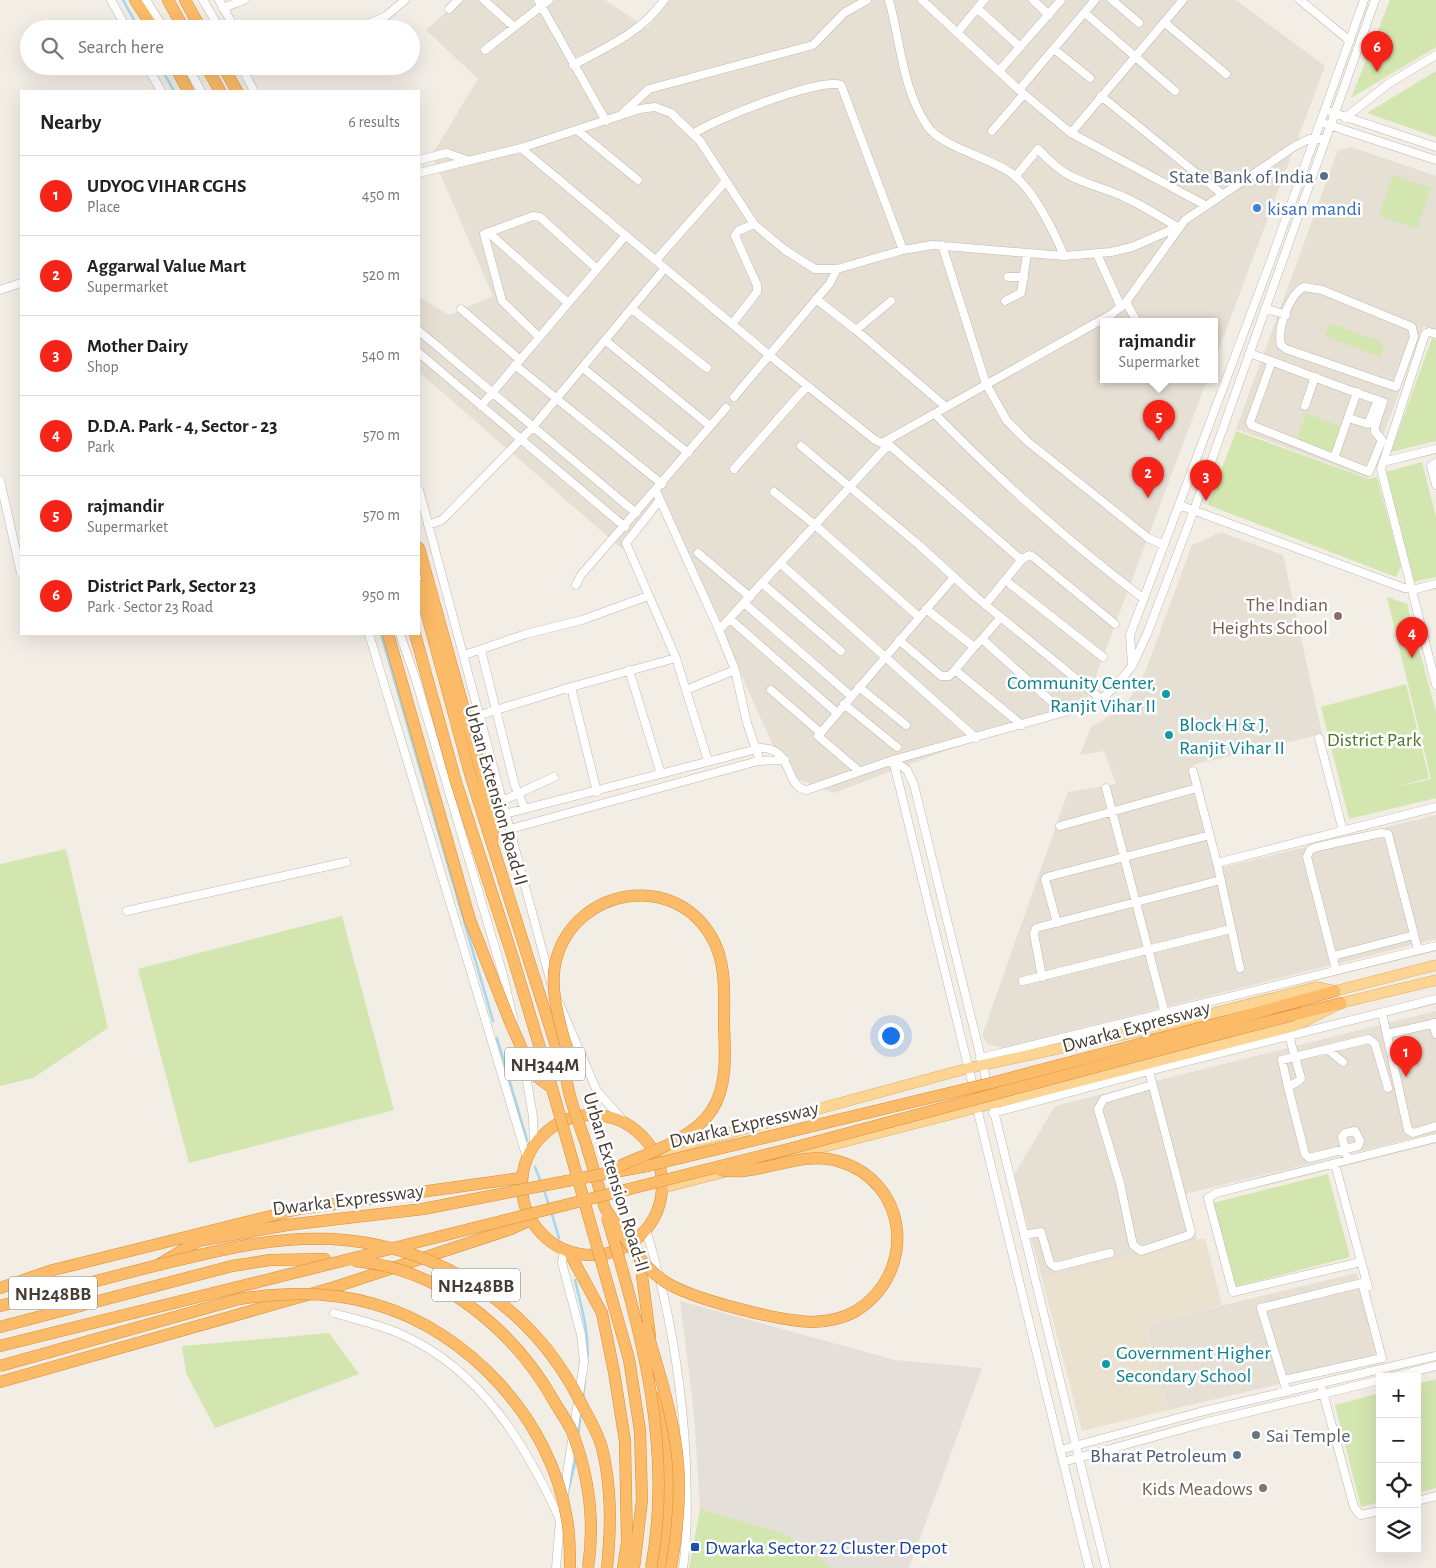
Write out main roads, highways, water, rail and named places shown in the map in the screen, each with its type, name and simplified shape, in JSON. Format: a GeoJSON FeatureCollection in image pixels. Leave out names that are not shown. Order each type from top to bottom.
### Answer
{"type":"FeatureCollection","features":[{"type":"Feature","properties":{"kind":"highway"},"geometry":{"type":"LineString","coordinates":[[135,0],[148,20]]}},
{"type":"Feature","properties":{"kind":"highway"},"geometry":{"type":"LineString","coordinates":[[168,0],[179,20]]}},
{"type":"Feature","properties":{"kind":"highway"},"geometry":{"type":"LineString","coordinates":[[185,0],[196,20]]}},
{"type":"Feature","properties":{"kind":"highway"},"geometry":{"type":"LineString","coordinates":[[180,75],[188,90]]}},
{"type":"Feature","properties":{"kind":"highway"},"geometry":{"type":"LineString","coordinates":[[211,75],[219,90]]}},
{"type":"Feature","properties":{"kind":"highway"},"geometry":{"type":"LineString","coordinates":[[228,75],[236,90]]}},
{"type":"Feature","properties":{"kind":"highway"},"geometry":{"type":"LineString","coordinates":[[420,552],[494,817],[492,845]]}},
{"type":"Feature","properties":{"kind":"highway","name":"Urban Extension Road-II"},"geometry":{"type":"LineString","coordinates":[[420,590],[492,845],[511,908],[528,953],[634,1309],[650,1376],[657,1431],[659,1494],[657,1538],[651,1568]]}},
{"type":"Feature","properties":{"kind":"highway"},"geometry":{"type":"LineString","coordinates":[[388,635],[470,920],[510,1022],[533,1074],[552,1088]]}},
{"type":"Feature","properties":{"kind":"highway","name":"Urban Extension Road-II"},"geometry":{"type":"LineString","coordinates":[[415,635],[456,782],[513,958],[552,1088],[629,1359],[640,1431],[642,1500],[634,1568]]}},
{"type":"Feature","properties":{"kind":"highway"},"geometry":{"type":"LineString","coordinates":[[567,1081],[571,1063],[563,1038],[555,991],[556,962],[562,944],[571,928],[593,908],[620,896],[652,895],[686,908],[712,936],[723,969],[725,1064],[721,1090],[712,1110],[688,1133],[665,1146],[628,1160],[603,1174]]}},
{"type":"Feature","properties":{"kind":"highway","name":"Dwarka Expressway"},"geometry":{"type":"LineString","coordinates":[[0,1346],[708,1170],[1227,1027],[1335,991]]}},
{"type":"Feature","properties":{"kind":"highway","name":"Dwarka Expressway"},"geometry":{"type":"LineString","coordinates":[[158,1265],[198,1241],[243,1232],[423,1209],[603,1174],[737,1145],[1227,1027],[1341,1003]]}},
{"type":"Feature","properties":{"kind":"highway"},"geometry":{"type":"LineString","coordinates":[[589,1115],[608,1117],[627,1125],[643,1137],[654,1154],[660,1170],[662,1188],[660,1203],[646,1230],[637,1239],[621,1249],[604,1254],[586,1255],[566,1250],[540,1233],[530,1220],[523,1200],[522,1178],[527,1158],[534,1145],[557,1124],[572,1117],[589,1115]]}},
{"type":"Feature","properties":{"kind":"highway"},"geometry":{"type":"LineString","coordinates":[[604,1208],[650,1270],[664,1281],[696,1296],[729,1305],[798,1320],[828,1321],[854,1312],[872,1299],[885,1282],[895,1260],[898,1241],[890,1202],[872,1178],[855,1168],[826,1158],[808,1158],[741,1172],[708,1170]]}},
{"type":"Feature","properties":{"kind":"highway"},"geometry":{"type":"LineString","coordinates":[[0,1288],[53,1270],[299,1209],[522,1178]]}},
{"type":"Feature","properties":{"kind":"highway"},"geometry":{"type":"LineString","coordinates":[[0,1382],[343,1285],[511,1229],[530,1220]]}},
{"type":"Feature","properties":{"kind":"highway","name":"Dwarka Expressway"},"geometry":{"type":"LineString","coordinates":[[0,1306],[240,1245],[282,1240],[332,1239],[376,1244],[404,1251],[438,1263],[469,1279],[503,1306],[547,1350],[568,1377],[591,1422],[601,1447],[607,1480],[611,1521],[607,1568]]}},
{"type":"Feature","properties":{"kind":"highway"},"geometry":{"type":"LineString","coordinates":[[637,1239],[644,1306],[662,1399],[667,1448],[668,1518],[662,1568]]}},
{"type":"Feature","properties":{"kind":"highway"},"geometry":{"type":"LineString","coordinates":[[566,1250],[602,1313],[614,1372],[625,1441],[627,1543],[623,1568]]}},
{"type":"Feature","properties":{"kind":"highway","name":"NH248BB"},"geometry":{"type":"LineString","coordinates":[[0,1327],[169,1281],[232,1266],[270,1260],[325,1259],[365,1262],[428,1281],[484,1316],[508,1338],[535,1372],[573,1433],[587,1484],[589,1502],[591,1542],[588,1568]]}},
{"type":"Feature","properties":{"kind":"highway"},"geometry":{"type":"LineString","coordinates":[[0,1366],[248,1298],[274,1294],[311,1294],[341,1297],[375,1304],[409,1317],[439,1334],[468,1354],[497,1381],[521,1412],[537,1437],[561,1492],[568,1519],[570,1568]]}},
{"type":"Feature","properties":{"kind":"highway"},"geometry":{"type":"LineString","coordinates":[[634,1309],[645,1324],[666,1397],[676,1447],[678,1491],[676,1541],[671,1568]]}},
{"type":"Feature","properties":{"kind":"main road"},"geometry":{"type":"LineString","coordinates":[[654,1154],[969,1068],[981,1062],[1168,1025],[1316,988],[1335,991],[1436,965]]}},
{"type":"Feature","properties":{"kind":"main road"},"geometry":{"type":"LineString","coordinates":[[662,1188],[977,1108],[992,1108],[1295,1026],[1341,1003],[1436,980]]}},
{"type":"Feature","properties":{"kind":"waterway"},"geometry":{"type":"LineString","coordinates":[[123,0],[134,20]]}},
{"type":"Feature","properties":{"kind":"waterway"},"geometry":{"type":"LineString","coordinates":[[165,75],[173,90]]}},
{"type":"Feature","properties":{"kind":"waterway"},"geometry":{"type":"LineString","coordinates":[[381,635],[493,1021]]}},
{"type":"Feature","properties":{"kind":"waterway"},"geometry":{"type":"LineString","coordinates":[[497,1038],[527,1140]]}},
{"type":"Feature","properties":{"kind":"waterway"},"geometry":{"type":"LineString","coordinates":[[535,1167],[541,1182]]}},
{"type":"Feature","properties":{"kind":"waterway"},"geometry":{"type":"LineString","coordinates":[[544,1190],[549,1206]]}},
{"type":"Feature","properties":{"kind":"waterway"},"geometry":{"type":"LineString","coordinates":[[551,1211],[559,1238]]}},
{"type":"Feature","properties":{"kind":"waterway"},"geometry":{"type":"LineString","coordinates":[[575,1280],[586,1330],[587,1361]]}},
{"type":"Feature","properties":{"kind":"waterway"},"geometry":{"type":"LineString","coordinates":[[583,1399],[585,1379]]}},
{"type":"Feature","properties":{"kind":"waterway"},"geometry":{"type":"LineString","coordinates":[[578,1436],[581,1411]]}},
{"type":"Feature","properties":{"kind":"waterway"},"geometry":{"type":"LineString","coordinates":[[567,1495],[576,1459]]}},
{"type":"Feature","properties":{"kind":"place","name":"District Park, Sector 23"},"geometry":{"type":"Point","coordinates":[1377,72]}},
{"type":"Feature","properties":{"kind":"place","name":"State Bank of India"},"geometry":{"type":"Point","coordinates":[1324,176]}},
{"type":"Feature","properties":{"kind":"place","name":"kisan mandi"},"geometry":{"type":"Point","coordinates":[1257,208]}},
{"type":"Feature","properties":{"kind":"place","name":"rajmandir"},"geometry":{"type":"Point","coordinates":[1159,441]}},
{"type":"Feature","properties":{"kind":"place","name":"Aggarwal Value Mart"},"geometry":{"type":"Point","coordinates":[1148,498]}},
{"type":"Feature","properties":{"kind":"place","name":"Mother Dairy"},"geometry":{"type":"Point","coordinates":[1206,501]}},
{"type":"Feature","properties":{"kind":"place","name":"The Indian Heights School"},"geometry":{"type":"Point","coordinates":[1338,616]}},
{"type":"Feature","properties":{"kind":"place","name":"D.D.A. Park - 4, Sector - 23"},"geometry":{"type":"Point","coordinates":[1412,658]}},
{"type":"Feature","properties":{"kind":"place","name":"Community Center, Ranjit Vihar II"},"geometry":{"type":"Point","coordinates":[1166,694]}},
{"type":"Feature","properties":{"kind":"place","name":"Block H & J, Ranjit Vihar II"},"geometry":{"type":"Point","coordinates":[1169,735]}},
{"type":"Feature","properties":{"kind":"place","name":"UDYOG VIHAR CGHS"},"geometry":{"type":"Point","coordinates":[1406,1077]}},
{"type":"Feature","properties":{"kind":"place","name":"Government Higher Secondary School"},"geometry":{"type":"Point","coordinates":[1106,1364]}},
{"type":"Feature","properties":{"kind":"place","name":"Sai Temple"},"geometry":{"type":"Point","coordinates":[1256,1435]}},
{"type":"Feature","properties":{"kind":"place","name":"Bharat Petroleum"},"geometry":{"type":"Point","coordinates":[1237,1455]}},
{"type":"Feature","properties":{"kind":"place","name":"Kids Meadows"},"geometry":{"type":"Point","coordinates":[1263,1488]}},
{"type":"Feature","properties":{"kind":"place","name":"Dwarka Sector 22 Cluster Depot"},"geometry":{"type":"Point","coordinates":[695,1547]}},
{"type":"Feature","properties":{"kind":"park label","name":"District Park"},"geometry":{"type":"Point","coordinates":[1374,739]}}]}
